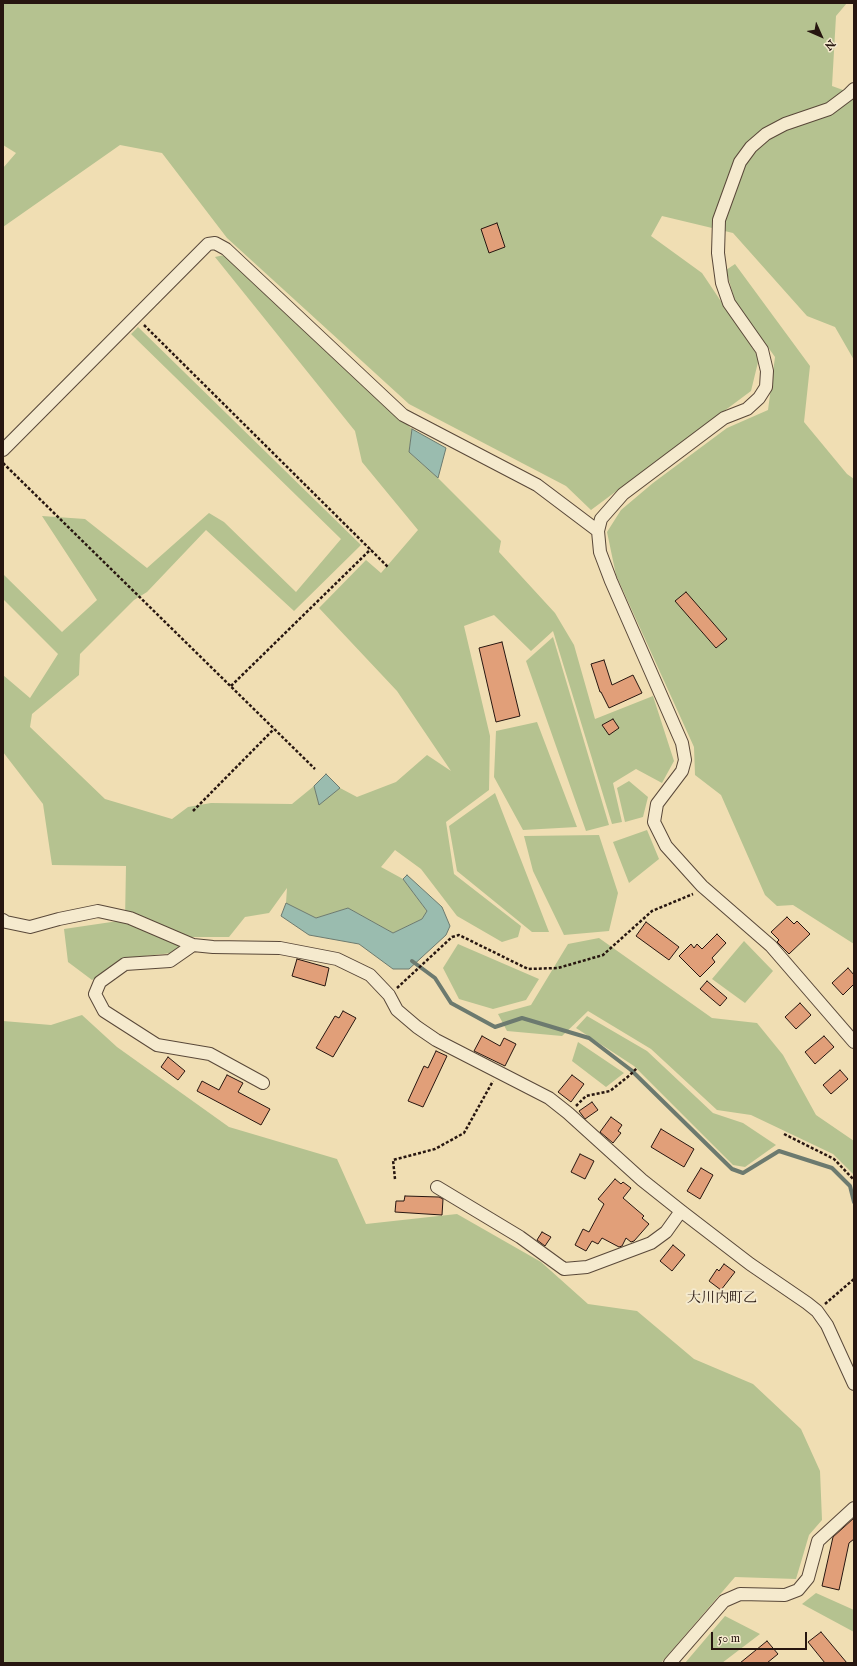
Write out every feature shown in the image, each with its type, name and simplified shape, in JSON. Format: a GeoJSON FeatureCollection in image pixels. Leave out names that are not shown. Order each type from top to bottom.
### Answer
{"type":"FeatureCollection","features":[{"type":"Feature","properties":{"kind":"street"},"geometry":{"type":"LineString","coordinates":[[854,89],[829,109],[772,130],[751,147],[740,162],[719,220],[718,252],[722,283],[729,302],[762,350],[767,371],[766,387],[759,398],[747,409],[724,418],[623,494],[601,519],[598,531],[600,552],[610,581],[682,743],[685,760],[682,771],[657,804],[654,822],[666,846],[702,886],[771,946],[854,1042]]}},
{"type":"Feature","properties":{"kind":"street"},"geometry":{"type":"LineString","coordinates":[[3,450],[208,244],[215,243],[226,249],[403,415],[537,485],[598,531]]}},
{"type":"Feature","properties":{"kind":"street"},"geometry":{"type":"LineString","coordinates":[[3,920],[30,927],[58,919],[98,911],[130,918],[193,945],[213,947],[280,948],[337,959],[370,975],[389,995],[397,1010],[417,1027],[436,1040],[549,1098],[568,1113],[642,1180],[681,1211],[750,1264],[807,1302],[828,1324],[854,1384]]}},
{"type":"Feature","properties":{"kind":"street"},"geometry":{"type":"LineString","coordinates":[[193,945],[170,961],[125,964],[100,982],[95,994],[104,1011],[157,1045],[210,1054],[263,1083]]}},
{"type":"Feature","properties":{"kind":"street"},"geometry":{"type":"LineString","coordinates":[[437,1187],[520,1237],[564,1269],[587,1267],[651,1243],[666,1232],[681,1211]]}},
{"type":"Feature","properties":{"kind":"street"},"geometry":{"type":"LineString","coordinates":[[670,1663],[724,1601],[740,1594],[785,1595],[798,1590],[808,1578],[818,1541],[854,1508]]}},
{"type":"Feature","properties":{"kind":"path"},"geometry":{"type":"LineString","coordinates":[[135,317],[388,567]]}},
{"type":"Feature","properties":{"kind":"path"},"geometry":{"type":"LineString","coordinates":[[3,463],[315,769]]}},
{"type":"Feature","properties":{"kind":"path"},"geometry":{"type":"LineString","coordinates":[[231,686],[371,549]]}},
{"type":"Feature","properties":{"kind":"path"},"geometry":{"type":"LineString","coordinates":[[193,811],[274,729]]}},
{"type":"Feature","properties":{"kind":"path"},"geometry":{"type":"LineString","coordinates":[[389,995],[452,937],[459,935],[528,969],[558,968],[603,955],[652,911],[695,893],[702,886]]}},
{"type":"Feature","properties":{"kind":"path"},"geometry":{"type":"LineString","coordinates":[[568,1113],[586,1096],[610,1091],[637,1068]]}},
{"type":"Feature","properties":{"kind":"path"},"geometry":{"type":"LineString","coordinates":[[395,1179],[392,1160],[435,1149],[464,1133],[498,1072]]}},
{"type":"Feature","properties":{"kind":"path"},"geometry":{"type":"LineString","coordinates":[[784,1134],[834,1159],[854,1180]]}},
{"type":"Feature","properties":{"kind":"path"},"geometry":{"type":"LineString","coordinates":[[817,1311],[854,1279]]}},
{"type":"Feature","properties":{"kind":"green space"},"geometry":{"type":"Polygon","coordinates":[[[3,3],[847,3],[836,16],[832,86],[854,94],[854,360],[835,327],[807,316],[733,233],[662,216],[651,236],[702,273],[759,358],[751,391],[591,510],[566,486],[409,404],[227,238],[162,153],[120,145],[3,227],[3,168],[16,153],[3,145],[3,3]]]}},
{"type":"Feature","properties":{"kind":"green space"},"geometry":{"type":"Polygon","coordinates":[[[224,255],[412,429],[409,452],[438,478],[501,541],[499,552],[555,613],[574,645],[595,719],[653,696],[674,761],[662,783],[636,769],[613,783],[622,822],[612,824],[553,631],[531,651],[494,615],[464,626],[490,736],[489,790],[446,822],[454,874],[521,926],[518,937],[502,942],[457,916],[421,869],[395,850],[381,867],[403,879],[427,911],[422,919],[393,933],[348,908],[316,918],[286,903],[287,888],[269,913],[245,917],[229,937],[192,937],[172,953],[126,958],[92,980],[68,962],[64,929],[125,920],[126,866],[52,865],[43,804],[3,752],[3,675],[30,698],[58,654],[3,599],[3,574],[62,632],[97,600],[42,516],[85,519],[147,568],[209,513],[224,522],[296,592],[341,539],[131,334],[138,327],[361,545],[294,611],[206,530],[147,592],[134,600],[80,654],[79,675],[32,714],[30,727],[105,799],[172,819],[188,807],[211,803],[292,804],[314,786],[319,804],[340,788],[357,797],[396,782],[427,755],[451,771],[397,691],[319,608],[366,560],[381,573],[418,530],[362,462],[355,431],[215,257],[224,255]]]}},
{"type":"Feature","properties":{"kind":"green space"},"geometry":{"type":"Polygon","coordinates":[[[735,264],[810,366],[804,422],[847,474],[854,479],[854,944],[793,905],[777,906],[765,895],[721,795],[695,775],[694,747],[616,575],[607,532],[621,510],[653,483],[727,428],[768,410],[775,357],[735,301],[726,270],[735,264]]]}},
{"type":"Feature","properties":{"kind":"green space"},"geometry":{"type":"Polygon","coordinates":[[[553,637],[609,825],[586,831],[526,661],[553,637]]]}},
{"type":"Feature","properties":{"kind":"green space"},"geometry":{"type":"Polygon","coordinates":[[[537,722],[577,827],[523,830],[494,777],[496,731],[537,722]]]}},
{"type":"Feature","properties":{"kind":"green space"},"geometry":{"type":"Polygon","coordinates":[[[629,781],[648,797],[643,817],[625,822],[617,788],[629,781]]]}},
{"type":"Feature","properties":{"kind":"green space"},"geometry":{"type":"Polygon","coordinates":[[[495,793],[549,932],[532,932],[457,871],[449,826],[495,793]]]}},
{"type":"Feature","properties":{"kind":"green space"},"geometry":{"type":"Polygon","coordinates":[[[647,830],[659,859],[629,883],[613,842],[647,830]]]}},
{"type":"Feature","properties":{"kind":"green space"},"geometry":{"type":"Polygon","coordinates":[[[599,835],[618,893],[609,931],[564,935],[533,871],[524,836],[599,835]]]}},
{"type":"Feature","properties":{"kind":"green space"},"geometry":{"type":"Polygon","coordinates":[[[599,938],[712,1018],[757,1023],[783,1055],[816,1115],[854,1141],[854,1175],[833,1154],[751,1115],[717,1110],[651,1049],[588,1011],[562,1036],[507,1031],[498,1014],[531,1005],[568,944],[599,938]]]}},
{"type":"Feature","properties":{"kind":"green space"},"geometry":{"type":"Polygon","coordinates":[[[744,941],[773,971],[745,1003],[712,979],[744,941]]]}},
{"type":"Feature","properties":{"kind":"green space"},"geometry":{"type":"Polygon","coordinates":[[[458,944],[539,979],[526,1000],[493,1009],[459,999],[443,968],[458,944]]]}},
{"type":"Feature","properties":{"kind":"green space"},"geometry":{"type":"Polygon","coordinates":[[[82,1015],[117,1047],[229,1127],[337,1159],[366,1224],[457,1214],[541,1262],[588,1304],[637,1311],[694,1359],[753,1384],[801,1429],[820,1471],[822,1520],[809,1535],[796,1579],[735,1577],[661,1663],[3,1663],[3,1021],[51,1025],[82,1015]]]}},
{"type":"Feature","properties":{"kind":"green space"},"geometry":{"type":"Polygon","coordinates":[[[587,1016],[647,1051],[713,1113],[743,1123],[776,1145],[745,1167],[733,1165],[634,1066],[576,1028],[587,1016]]]}},
{"type":"Feature","properties":{"kind":"green space"},"geometry":{"type":"Polygon","coordinates":[[[578,1042],[624,1073],[606,1087],[572,1061],[578,1042]]]}},
{"type":"Feature","properties":{"kind":"green space"},"geometry":{"type":"Polygon","coordinates":[[[816,1593],[854,1610],[854,1632],[802,1604],[816,1593]]]}},
{"type":"Feature","properties":{"kind":"green space"},"geometry":{"type":"Polygon","coordinates":[[[725,1616],[760,1634],[722,1663],[685,1663],[725,1616]]]}},
{"type":"Feature","properties":{"kind":"shaded area"},"geometry":{"type":"Polygon","coordinates":[[[412,429],[446,448],[438,478],[409,452],[412,429]]]}},
{"type":"Feature","properties":{"kind":"shaded area"},"geometry":{"type":"Polygon","coordinates":[[[326,774],[340,788],[319,805],[314,786],[326,774]]]}},
{"type":"Feature","properties":{"kind":"shaded area"},"geometry":{"type":"Polygon","coordinates":[[[407,875],[442,907],[450,926],[446,935],[409,969],[393,969],[359,944],[309,935],[281,916],[286,903],[316,918],[348,908],[393,933],[422,919],[427,911],[403,879],[407,875]]]}},
{"type":"Feature","properties":{"kind":"building"},"geometry":{"type":"Polygon","coordinates":[[[497,223],[505,247],[489,253],[481,229],[497,223]]]}},
{"type":"Feature","properties":{"kind":"building"},"geometry":{"type":"Polygon","coordinates":[[[686,592],[727,639],[716,648],[675,601],[686,592]]]}},
{"type":"Feature","properties":{"kind":"building"},"geometry":{"type":"Polygon","coordinates":[[[502,642],[520,716],[496,722],[479,648],[502,642]]]}},
{"type":"Feature","properties":{"kind":"building"},"geometry":{"type":"Polygon","coordinates":[[[604,660],[612,685],[633,675],[642,693],[609,708],[600,692],[591,664],[604,660]]]}},
{"type":"Feature","properties":{"kind":"building"},"geometry":{"type":"Polygon","coordinates":[[[613,719],[619,728],[609,735],[602,725],[613,719]]]}},
{"type":"Feature","properties":{"kind":"building"},"geometry":{"type":"Polygon","coordinates":[[[787,917],[794,924],[797,921],[810,934],[789,954],[777,942],[779,940],[771,932],[787,917]]]}},
{"type":"Feature","properties":{"kind":"building"},"geometry":{"type":"Polygon","coordinates":[[[646,922],[679,947],[669,960],[636,936],[646,922]]]}},
{"type":"Feature","properties":{"kind":"building"},"geometry":{"type":"Polygon","coordinates":[[[717,934],[726,943],[712,958],[715,962],[700,977],[679,956],[691,944],[694,948],[697,944],[702,949],[717,934]]]}},
{"type":"Feature","properties":{"kind":"building"},"geometry":{"type":"Polygon","coordinates":[[[297,959],[329,968],[325,986],[292,976],[297,959]]]}},
{"type":"Feature","properties":{"kind":"building"},"geometry":{"type":"Polygon","coordinates":[[[848,968],[854,975],[854,984],[843,995],[832,983],[848,968]]]}},
{"type":"Feature","properties":{"kind":"building"},"geometry":{"type":"Polygon","coordinates":[[[707,981],[727,998],[720,1006],[700,989],[707,981]]]}},
{"type":"Feature","properties":{"kind":"building"},"geometry":{"type":"Polygon","coordinates":[[[800,1003],[811,1015],[796,1029],[785,1017],[800,1003]]]}},
{"type":"Feature","properties":{"kind":"building"},"geometry":{"type":"Polygon","coordinates":[[[343,1011],[356,1018],[333,1057],[316,1048],[335,1016],[339,1018],[343,1011]]]}},
{"type":"Feature","properties":{"kind":"building"},"geometry":{"type":"Polygon","coordinates":[[[482,1036],[500,1046],[504,1038],[516,1044],[505,1066],[474,1051],[482,1036]]]}},
{"type":"Feature","properties":{"kind":"building"},"geometry":{"type":"Polygon","coordinates":[[[824,1036],[834,1047],[815,1064],[805,1052],[824,1036]]]}},
{"type":"Feature","properties":{"kind":"building"},"geometry":{"type":"Polygon","coordinates":[[[436,1051],[447,1056],[423,1107],[408,1101],[424,1066],[428,1068],[436,1051]]]}},
{"type":"Feature","properties":{"kind":"building"},"geometry":{"type":"Polygon","coordinates":[[[168,1057],[185,1071],[178,1080],[161,1067],[168,1057]]]}},
{"type":"Feature","properties":{"kind":"building"},"geometry":{"type":"Polygon","coordinates":[[[840,1070],[848,1079],[831,1094],[823,1085],[840,1070]]]}},
{"type":"Feature","properties":{"kind":"building"},"geometry":{"type":"Polygon","coordinates":[[[227,1075],[243,1083],[238,1092],[270,1109],[261,1125],[197,1091],[202,1081],[219,1090],[227,1075]]]}},
{"type":"Feature","properties":{"kind":"building"},"geometry":{"type":"Polygon","coordinates":[[[572,1075],[584,1084],[571,1102],[558,1092],[572,1075]]]}},
{"type":"Feature","properties":{"kind":"building"},"geometry":{"type":"Polygon","coordinates":[[[592,1102],[598,1110],[585,1119],[579,1111],[592,1102]]]}},
{"type":"Feature","properties":{"kind":"building"},"geometry":{"type":"Polygon","coordinates":[[[611,1117],[622,1125],[618,1131],[621,1133],[613,1143],[600,1132],[611,1117]]]}},
{"type":"Feature","properties":{"kind":"building"},"geometry":{"type":"Polygon","coordinates":[[[661,1129],[694,1149],[684,1167],[651,1147],[661,1129]]]}},
{"type":"Feature","properties":{"kind":"building"},"geometry":{"type":"Polygon","coordinates":[[[580,1154],[594,1161],[585,1179],[571,1172],[580,1154]]]}},
{"type":"Feature","properties":{"kind":"building"},"geometry":{"type":"Polygon","coordinates":[[[701,1168],[713,1175],[700,1199],[687,1191],[701,1168]]]}},
{"type":"Feature","properties":{"kind":"building"},"geometry":{"type":"Polygon","coordinates":[[[615,1179],[621,1184],[623,1182],[631,1188],[623,1198],[644,1216],[642,1218],[649,1224],[634,1241],[631,1242],[626,1238],[622,1246],[619,1247],[602,1238],[598,1244],[592,1241],[586,1251],[575,1245],[583,1229],[589,1232],[604,1204],[598,1199],[615,1179]]]}},
{"type":"Feature","properties":{"kind":"building"},"geometry":{"type":"Polygon","coordinates":[[[405,1196],[439,1197],[443,1199],[442,1215],[395,1212],[396,1201],[404,1201],[405,1196]]]}},
{"type":"Feature","properties":{"kind":"building"},"geometry":{"type":"Polygon","coordinates":[[[542,1232],[551,1237],[545,1246],[537,1240],[542,1232]]]}},
{"type":"Feature","properties":{"kind":"building"},"geometry":{"type":"Polygon","coordinates":[[[673,1245],[685,1255],[672,1271],[660,1261],[673,1245]]]}},
{"type":"Feature","properties":{"kind":"building"},"geometry":{"type":"Polygon","coordinates":[[[724,1264],[735,1272],[721,1290],[709,1281],[717,1269],[719,1271],[724,1264]]]}},
{"type":"Feature","properties":{"kind":"building"},"geometry":{"type":"Polygon","coordinates":[[[854,1518],[854,1539],[849,1543],[839,1590],[822,1586],[833,1537],[854,1518]]]}},
{"type":"Feature","properties":{"kind":"building"},"geometry":{"type":"Polygon","coordinates":[[[821,1632],[847,1663],[825,1663],[808,1642],[821,1632]]]}},
{"type":"Feature","properties":{"kind":"building"},"geometry":{"type":"Polygon","coordinates":[[[767,1641],[778,1654],[767,1663],[740,1663],[767,1641]]]}},
{"type":"Feature","properties":{"kind":"waterway"},"geometry":{"type":"LineString","coordinates":[[412,961],[435,978],[451,1003],[495,1027],[522,1018],[589,1038],[631,1070],[732,1169],[743,1173],[779,1151],[832,1168],[850,1186],[854,1202]]}},
{"type":"Feature","properties":{"kind":"district","name":"大川内町乙"},"geometry":{"type":"Point","coordinates":[722,1299]}}]}
